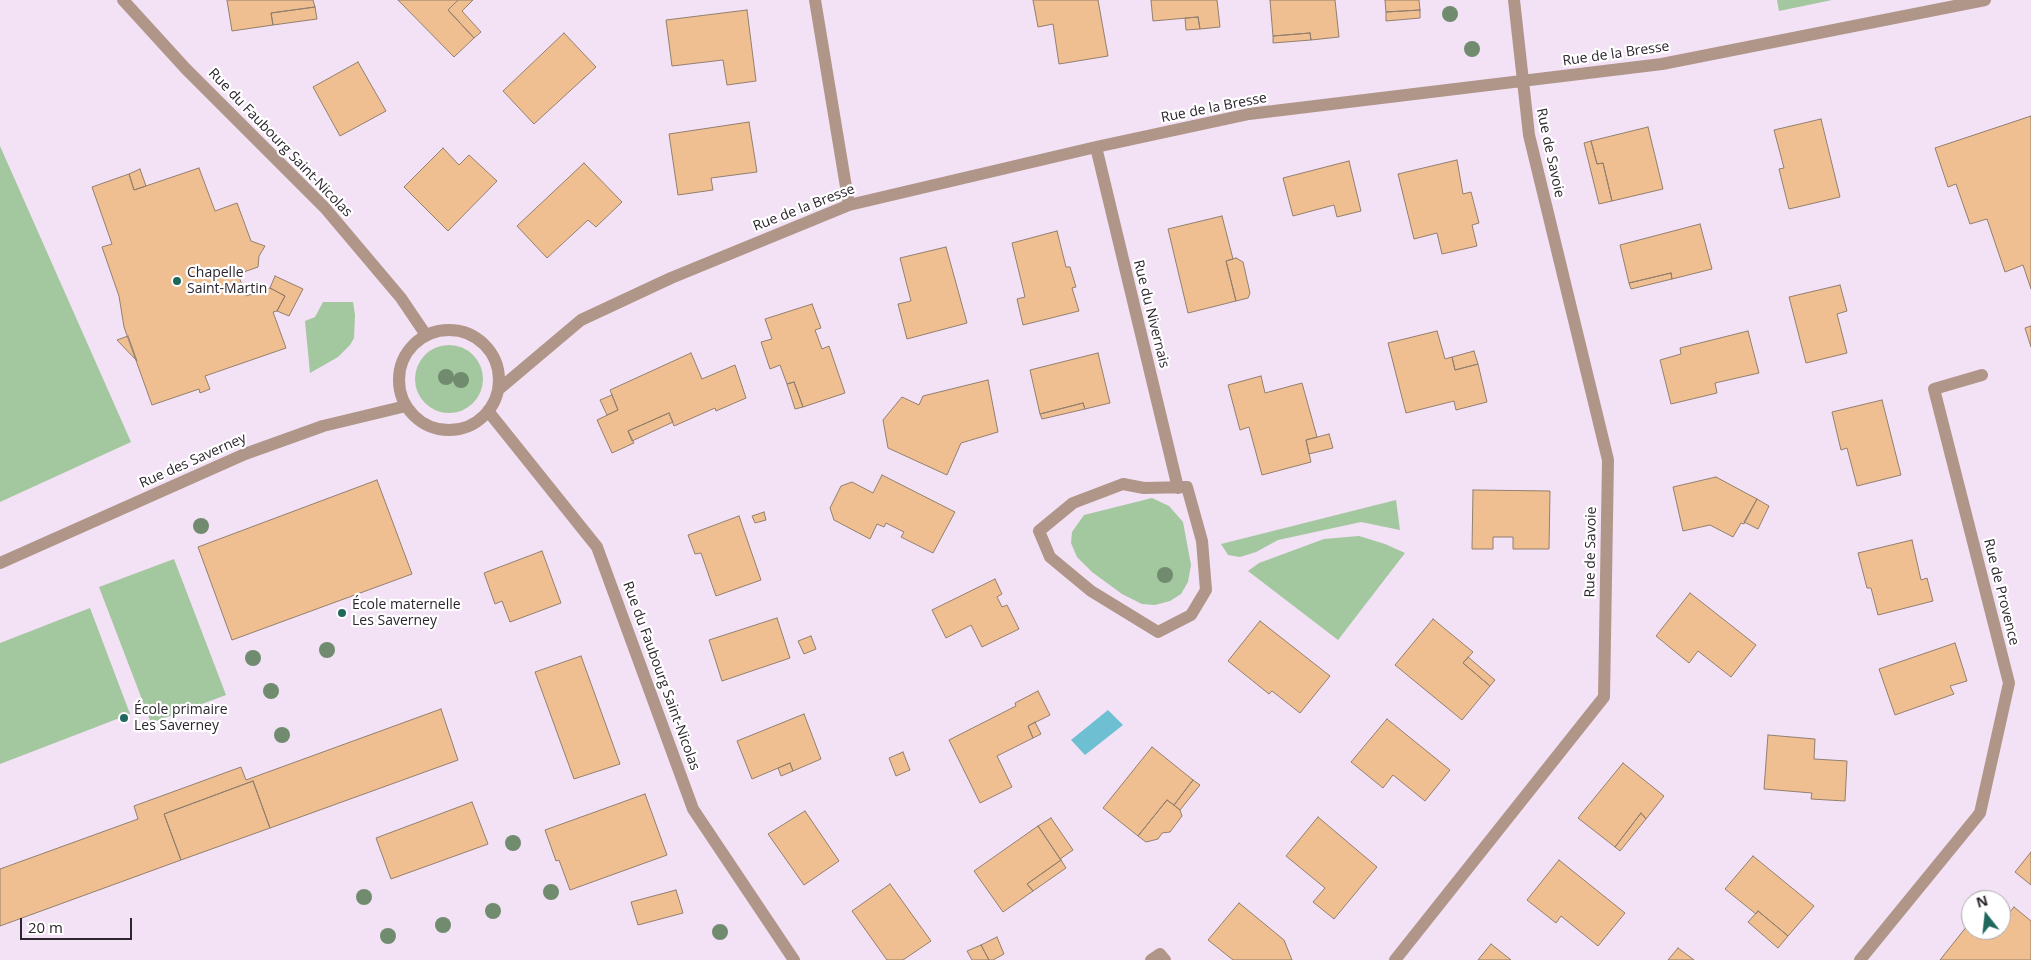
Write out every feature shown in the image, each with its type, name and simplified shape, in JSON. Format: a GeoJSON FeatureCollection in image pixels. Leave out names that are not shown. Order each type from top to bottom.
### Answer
{"type":"FeatureCollection","features":[{"type":"Feature","properties":{"kind":"street","name":"Rue du Faubourg Saint-Nicolas"},"geometry":{"type":"LineString","coordinates":[[123,0],[186,69],[325,208],[401,298],[426,335]]}},
{"type":"Feature","properties":{"kind":"street"},"geometry":{"type":"LineString","coordinates":[[816,0],[849,205]]}},
{"type":"Feature","properties":{"kind":"street","name":"Rue de Savoie"},"geometry":{"type":"LineString","coordinates":[[1395,960],[1604,697],[1608,460],[1529,134],[1514,0]]}},
{"type":"Feature","properties":{"kind":"street","name":"Rue de la Bresse"},"geometry":{"type":"LineString","coordinates":[[498,390],[581,320],[670,278],[849,205],[1096,147],[1248,114],[1662,64],[1985,0]]}},
{"type":"Feature","properties":{"kind":"street","name":"Rue du Nivernais"},"geometry":{"type":"LineString","coordinates":[[1096,147],[1178,488]]}},
{"type":"Feature","properties":{"kind":"street"},"geometry":{"type":"LineString","coordinates":[[454,330],[467,333],[479,340],[489,350],[496,363],[499,376],[498,390],[488,411],[478,421],[466,427],[453,430],[439,430],[425,425],[414,417],[406,406],[399,391],[399,374],[403,359],[413,345],[426,335],[439,331],[454,330]]}},
{"type":"Feature","properties":{"kind":"street","name":"Rue de Provence"},"geometry":{"type":"LineString","coordinates":[[1860,960],[1980,813],[2008,683],[1934,390],[1982,374]]}},
{"type":"Feature","properties":{"kind":"street","name":"Rue des Saverney"},"geometry":{"type":"LineString","coordinates":[[0,563],[245,454],[323,426],[406,406]]}},
{"type":"Feature","properties":{"kind":"street","name":"Rue du Faubourg Saint-Nicolas"},"geometry":{"type":"LineString","coordinates":[[488,411],[597,547],[693,809],[794,960]]}},
{"type":"Feature","properties":{"kind":"street"},"geometry":{"type":"LineString","coordinates":[[1123,484],[1144,488],[1178,488],[1188,488],[1202,541],[1206,590],[1191,615],[1158,632],[1091,591],[1050,558],[1039,531],[1073,503],[1123,484]]}},
{"type":"Feature","properties":{"kind":"street"},"geometry":{"type":"LineString","coordinates":[[1151,960],[1160,954],[1165,960]]}},
{"type":"Feature","properties":{"kind":"green space"},"geometry":{"type":"Polygon","coordinates":[[[1777,0],[1832,0],[1779,11],[1777,0]]]}},
{"type":"Feature","properties":{"kind":"green space"},"geometry":{"type":"Polygon","coordinates":[[[0,146],[131,442],[0,502],[0,146]]]}},
{"type":"Feature","properties":{"kind":"green space"},"geometry":{"type":"Polygon","coordinates":[[[323,302],[353,302],[355,315],[354,338],[338,357],[310,373],[305,321],[315,317],[323,302]]]}},
{"type":"Feature","properties":{"kind":"green space"},"geometry":{"type":"Polygon","coordinates":[[[449,345],[462,348],[473,355],[480,366],[483,379],[480,392],[473,403],[462,410],[449,413],[436,410],[425,403],[418,392],[415,379],[418,366],[425,355],[436,348],[449,345]]]}},
{"type":"Feature","properties":{"kind":"green space"},"geometry":{"type":"Polygon","coordinates":[[[1152,498],[1169,506],[1183,522],[1191,565],[1188,582],[1181,594],[1170,601],[1155,605],[1142,604],[1122,594],[1092,572],[1077,557],[1071,543],[1072,532],[1084,515],[1152,498]]]}},
{"type":"Feature","properties":{"kind":"green space"},"geometry":{"type":"Polygon","coordinates":[[[1396,500],[1400,530],[1361,522],[1278,540],[1256,552],[1240,557],[1228,555],[1221,544],[1396,500]]]}},
{"type":"Feature","properties":{"kind":"green space"},"geometry":{"type":"Polygon","coordinates":[[[1359,536],[1385,544],[1405,553],[1338,640],[1248,571],[1259,563],[1324,539],[1359,536]]]}},
{"type":"Feature","properties":{"kind":"green space"},"geometry":{"type":"Polygon","coordinates":[[[174,559],[226,695],[151,723],[99,587],[174,559]]]}},
{"type":"Feature","properties":{"kind":"green space"},"geometry":{"type":"Polygon","coordinates":[[[90,608],[130,714],[0,764],[0,643],[90,608]]]}},
{"type":"Feature","properties":{"kind":"water"},"geometry":{"type":"Polygon","coordinates":[[[1108,710],[1123,725],[1085,755],[1071,740],[1108,710]]]}},
{"type":"Feature","properties":{"kind":"building"},"geometry":{"type":"Polygon","coordinates":[[[227,0],[313,0],[315,7],[271,13],[273,25],[232,31],[227,0]]]}},
{"type":"Feature","properties":{"kind":"building"},"geometry":{"type":"Polygon","coordinates":[[[398,0],[458,0],[448,10],[474,38],[454,57],[398,0]]]}},
{"type":"Feature","properties":{"kind":"building"},"geometry":{"type":"Polygon","coordinates":[[[458,0],[473,0],[462,11],[481,32],[474,38],[448,10],[458,0]]]}},
{"type":"Feature","properties":{"kind":"building"},"geometry":{"type":"Polygon","coordinates":[[[1033,0],[1098,0],[1108,56],[1059,64],[1053,24],[1038,27],[1033,0]]]}},
{"type":"Feature","properties":{"kind":"building"},"geometry":{"type":"Polygon","coordinates":[[[1151,0],[1217,0],[1220,27],[1200,29],[1198,17],[1153,21],[1151,0]]]}},
{"type":"Feature","properties":{"kind":"building"},"geometry":{"type":"Polygon","coordinates":[[[1270,0],[1335,0],[1339,37],[1311,40],[1310,33],[1273,36],[1270,0]]]}},
{"type":"Feature","properties":{"kind":"building"},"geometry":{"type":"Polygon","coordinates":[[[1385,0],[1419,0],[1420,10],[1386,12],[1385,0]]]}},
{"type":"Feature","properties":{"kind":"building"},"geometry":{"type":"Polygon","coordinates":[[[315,7],[317,19],[273,25],[271,13],[315,7]]]}},
{"type":"Feature","properties":{"kind":"building"},"geometry":{"type":"Polygon","coordinates":[[[747,10],[756,81],[727,85],[723,60],[672,66],[666,20],[747,10]]]}},
{"type":"Feature","properties":{"kind":"building"},"geometry":{"type":"Polygon","coordinates":[[[1420,10],[1420,18],[1386,21],[1386,12],[1420,10]]]}},
{"type":"Feature","properties":{"kind":"building"},"geometry":{"type":"Polygon","coordinates":[[[1198,17],[1200,29],[1186,30],[1185,18],[1198,17]]]}},
{"type":"Feature","properties":{"kind":"building"},"geometry":{"type":"Polygon","coordinates":[[[564,33],[596,67],[534,124],[503,91],[564,33]]]}},
{"type":"Feature","properties":{"kind":"building"},"geometry":{"type":"Polygon","coordinates":[[[1310,33],[1311,40],[1273,43],[1273,36],[1310,33]]]}},
{"type":"Feature","properties":{"kind":"building"},"geometry":{"type":"Polygon","coordinates":[[[358,62],[386,111],[340,136],[313,87],[358,62]]]}},
{"type":"Feature","properties":{"kind":"building"},"geometry":{"type":"Polygon","coordinates":[[[2031,116],[2031,289],[2023,265],[2005,272],[1987,219],[1970,224],[1956,184],[1948,187],[1935,148],[2031,116]]]}},
{"type":"Feature","properties":{"kind":"building"},"geometry":{"type":"Polygon","coordinates":[[[1821,119],[1840,197],[1789,209],[1779,169],[1784,168],[1774,130],[1821,119]]]}},
{"type":"Feature","properties":{"kind":"building"},"geometry":{"type":"Polygon","coordinates":[[[749,122],[757,172],[711,178],[713,190],[678,195],[669,134],[749,122]]]}},
{"type":"Feature","properties":{"kind":"building"},"geometry":{"type":"Polygon","coordinates":[[[1648,127],[1663,189],[1612,201],[1603,163],[1597,164],[1591,141],[1648,127]]]}},
{"type":"Feature","properties":{"kind":"building"},"geometry":{"type":"Polygon","coordinates":[[[1591,141],[1597,164],[1603,163],[1612,201],[1599,204],[1584,143],[1591,141]]]}},
{"type":"Feature","properties":{"kind":"building"},"geometry":{"type":"Polygon","coordinates":[[[443,148],[459,165],[469,155],[497,181],[448,231],[404,187],[443,148]]]}},
{"type":"Feature","properties":{"kind":"building"},"geometry":{"type":"Polygon","coordinates":[[[1457,160],[1463,194],[1471,192],[1479,223],[1472,225],[1477,246],[1442,254],[1437,233],[1414,239],[1398,174],[1457,160]]]}},
{"type":"Feature","properties":{"kind":"building"},"geometry":{"type":"Polygon","coordinates":[[[1349,161],[1361,211],[1337,217],[1334,205],[1293,216],[1283,178],[1349,161]]]}},
{"type":"Feature","properties":{"kind":"building"},"geometry":{"type":"Polygon","coordinates":[[[584,163],[622,202],[596,227],[588,220],[547,258],[517,226],[584,163]]]}},
{"type":"Feature","properties":{"kind":"building","name":"Chapelle Saint-Martin"},"geometry":{"type":"Polygon","coordinates":[[[199,168],[215,211],[237,203],[251,241],[265,246],[259,256],[258,267],[238,274],[246,296],[270,288],[285,296],[277,311],[273,312],[286,348],[205,376],[210,389],[200,393],[199,389],[152,405],[124,327],[119,296],[102,247],[112,244],[92,187],[129,174],[134,190],[199,168]]]}},
{"type":"Feature","properties":{"kind":"building"},"geometry":{"type":"Polygon","coordinates":[[[140,169],[146,186],[134,190],[129,174],[140,169]]]}},
{"type":"Feature","properties":{"kind":"building"},"geometry":{"type":"Polygon","coordinates":[[[1222,216],[1233,259],[1226,261],[1236,301],[1188,313],[1168,229],[1222,216]]]}},
{"type":"Feature","properties":{"kind":"building"},"geometry":{"type":"Polygon","coordinates":[[[1700,224],[1712,269],[1672,279],[1671,273],[1629,283],[1620,245],[1700,224]]]}},
{"type":"Feature","properties":{"kind":"building"},"geometry":{"type":"Polygon","coordinates":[[[1057,231],[1066,267],[1070,267],[1076,287],[1072,288],[1079,311],[1023,325],[1017,299],[1025,297],[1012,243],[1057,231]]]}},
{"type":"Feature","properties":{"kind":"building"},"geometry":{"type":"Polygon","coordinates":[[[946,247],[967,323],[907,339],[898,304],[911,301],[900,258],[946,247]]]}},
{"type":"Feature","properties":{"kind":"building"},"geometry":{"type":"Polygon","coordinates":[[[1236,258],[1243,262],[1250,293],[1248,298],[1236,301],[1226,261],[1236,258]]]}},
{"type":"Feature","properties":{"kind":"building"},"geometry":{"type":"Polygon","coordinates":[[[1671,273],[1672,279],[1631,289],[1629,283],[1671,273]]]}},
{"type":"Feature","properties":{"kind":"building"},"geometry":{"type":"Polygon","coordinates":[[[275,276],[303,289],[289,316],[277,311],[285,296],[270,288],[275,276]]]}},
{"type":"Feature","properties":{"kind":"building"},"geometry":{"type":"Polygon","coordinates":[[[1840,285],[1847,311],[1837,314],[1847,353],[1806,363],[1789,297],[1840,285]]]}},
{"type":"Feature","properties":{"kind":"building"},"geometry":{"type":"Polygon","coordinates":[[[812,304],[821,328],[815,330],[822,349],[829,346],[845,393],[803,407],[794,382],[787,384],[780,365],[770,369],[761,342],[772,339],[765,319],[812,304]]]}},
{"type":"Feature","properties":{"kind":"building"},"geometry":{"type":"Polygon","coordinates":[[[2031,326],[2031,347],[2025,328],[2031,326]]]}},
{"type":"Feature","properties":{"kind":"building"},"geometry":{"type":"Polygon","coordinates":[[[1437,331],[1445,359],[1452,357],[1455,370],[1478,364],[1487,402],[1456,410],[1454,401],[1406,413],[1388,343],[1437,331]]]}},
{"type":"Feature","properties":{"kind":"building"},"geometry":{"type":"Polygon","coordinates":[[[1748,331],[1759,373],[1715,383],[1717,393],[1671,404],[1660,360],[1681,354],[1680,348],[1748,331]]]}},
{"type":"Feature","properties":{"kind":"building"},"geometry":{"type":"Polygon","coordinates":[[[128,336],[137,361],[117,340],[128,336]]]}},
{"type":"Feature","properties":{"kind":"building"},"geometry":{"type":"Polygon","coordinates":[[[1474,351],[1478,364],[1455,370],[1452,357],[1474,351]]]}},
{"type":"Feature","properties":{"kind":"building"},"geometry":{"type":"Polygon","coordinates":[[[691,353],[702,379],[735,365],[746,398],[716,411],[715,408],[674,426],[669,413],[628,431],[634,443],[612,453],[597,420],[618,410],[610,390],[691,353]]]}},
{"type":"Feature","properties":{"kind":"building"},"geometry":{"type":"Polygon","coordinates":[[[1098,353],[1110,403],[1085,409],[1083,403],[1040,414],[1030,370],[1098,353]]]}},
{"type":"Feature","properties":{"kind":"building"},"geometry":{"type":"Polygon","coordinates":[[[1261,376],[1265,393],[1302,383],[1317,437],[1306,440],[1311,462],[1262,475],[1249,427],[1240,430],[1228,385],[1261,376]]]}},
{"type":"Feature","properties":{"kind":"building"},"geometry":{"type":"Polygon","coordinates":[[[988,380],[998,432],[961,443],[947,475],[888,448],[883,420],[902,397],[919,405],[923,396],[988,380]]]}},
{"type":"Feature","properties":{"kind":"building"},"geometry":{"type":"Polygon","coordinates":[[[794,382],[803,407],[795,409],[787,384],[794,382]]]}},
{"type":"Feature","properties":{"kind":"building"},"geometry":{"type":"Polygon","coordinates":[[[612,395],[618,410],[607,415],[600,400],[612,395]]]}},
{"type":"Feature","properties":{"kind":"building"},"geometry":{"type":"Polygon","coordinates":[[[1882,400],[1901,475],[1857,486],[1847,448],[1841,450],[1832,412],[1882,400]]]}},
{"type":"Feature","properties":{"kind":"building"},"geometry":{"type":"Polygon","coordinates":[[[1083,403],[1085,409],[1042,419],[1040,414],[1083,403]]]}},
{"type":"Feature","properties":{"kind":"building"},"geometry":{"type":"Polygon","coordinates":[[[669,413],[673,422],[632,441],[628,431],[669,413]]]}},
{"type":"Feature","properties":{"kind":"building"},"geometry":{"type":"Polygon","coordinates":[[[1329,434],[1333,448],[1309,454],[1306,440],[1329,434]]]}},
{"type":"Feature","properties":{"kind":"building"},"geometry":{"type":"Polygon","coordinates":[[[882,475],[955,512],[933,553],[901,537],[904,532],[886,523],[884,527],[877,524],[870,539],[834,520],[830,508],[841,486],[852,482],[873,493],[882,475]]]}},
{"type":"Feature","properties":{"kind":"building"},"geometry":{"type":"Polygon","coordinates":[[[1716,477],[1757,499],[1744,524],[1741,523],[1733,537],[1710,525],[1683,531],[1673,487],[1716,477]]]}},
{"type":"Feature","properties":{"kind":"building"},"geometry":{"type":"Polygon","coordinates":[[[377,480],[412,574],[232,640],[198,547],[377,480]]]}},
{"type":"Feature","properties":{"kind":"building"},"geometry":{"type":"Polygon","coordinates":[[[1473,490],[1550,491],[1549,549],[1513,549],[1513,537],[1493,537],[1493,549],[1472,549],[1473,490]]]}},
{"type":"Feature","properties":{"kind":"building"},"geometry":{"type":"Polygon","coordinates":[[[1757,499],[1769,506],[1758,529],[1744,522],[1757,499]]]}},
{"type":"Feature","properties":{"kind":"building"},"geometry":{"type":"Polygon","coordinates":[[[764,512],[766,520],[755,523],[752,516],[764,512]]]}},
{"type":"Feature","properties":{"kind":"building"},"geometry":{"type":"Polygon","coordinates":[[[739,516],[761,580],[716,596],[701,553],[695,554],[688,535],[739,516]]]}},
{"type":"Feature","properties":{"kind":"building"},"geometry":{"type":"Polygon","coordinates":[[[1912,540],[1921,580],[1927,578],[1933,601],[1878,615],[1871,588],[1867,588],[1858,553],[1912,540]]]}},
{"type":"Feature","properties":{"kind":"building"},"geometry":{"type":"Polygon","coordinates":[[[542,551],[561,603],[510,622],[502,601],[495,604],[484,573],[542,551]]]}},
{"type":"Feature","properties":{"kind":"building"},"geometry":{"type":"Polygon","coordinates":[[[995,579],[1002,594],[997,597],[1002,607],[1007,605],[1019,629],[982,647],[971,625],[946,638],[932,610],[995,579]]]}},
{"type":"Feature","properties":{"kind":"building"},"geometry":{"type":"Polygon","coordinates":[[[1690,593],[1756,645],[1731,677],[1698,651],[1689,663],[1656,636],[1690,593]]]}},
{"type":"Feature","properties":{"kind":"building"},"geometry":{"type":"Polygon","coordinates":[[[777,618],[790,658],[722,681],[709,640],[777,618]]]}},
{"type":"Feature","properties":{"kind":"building"},"geometry":{"type":"Polygon","coordinates":[[[1433,619],[1473,652],[1463,663],[1490,686],[1462,720],[1395,665],[1433,619]]]}},
{"type":"Feature","properties":{"kind":"building"},"geometry":{"type":"Polygon","coordinates":[[[1260,621],[1330,676],[1300,713],[1272,691],[1269,694],[1228,661],[1260,621]]]}},
{"type":"Feature","properties":{"kind":"building"},"geometry":{"type":"Polygon","coordinates":[[[811,636],[816,649],[804,654],[798,641],[811,636]]]}},
{"type":"Feature","properties":{"kind":"building"},"geometry":{"type":"Polygon","coordinates":[[[1955,643],[1967,681],[1950,686],[1954,694],[1895,715],[1879,669],[1955,643]]]}},
{"type":"Feature","properties":{"kind":"building"},"geometry":{"type":"Polygon","coordinates":[[[581,656],[620,764],[574,779],[535,672],[581,656]]]}},
{"type":"Feature","properties":{"kind":"building"},"geometry":{"type":"Polygon","coordinates":[[[1468,657],[1495,680],[1490,686],[1463,663],[1468,657]]]}},
{"type":"Feature","properties":{"kind":"building"},"geometry":{"type":"Polygon","coordinates":[[[1038,691],[1050,715],[1028,726],[1033,738],[997,756],[1012,787],[980,803],[949,740],[1016,706],[1015,703],[1038,691]]]}},
{"type":"Feature","properties":{"kind":"building"},"geometry":{"type":"Polygon","coordinates":[[[441,709],[458,760],[270,828],[253,781],[164,814],[181,860],[0,926],[0,869],[138,819],[134,806],[241,767],[246,780],[441,709]]]}},
{"type":"Feature","properties":{"kind":"building"},"geometry":{"type":"Polygon","coordinates":[[[804,714],[821,759],[793,771],[790,763],[752,779],[737,741],[804,714]]]}},
{"type":"Feature","properties":{"kind":"building"},"geometry":{"type":"Polygon","coordinates":[[[1387,719],[1450,770],[1425,801],[1393,775],[1383,788],[1351,762],[1387,719]]]}},
{"type":"Feature","properties":{"kind":"building"},"geometry":{"type":"Polygon","coordinates":[[[1035,722],[1041,734],[1033,738],[1028,726],[1035,722]]]}},
{"type":"Feature","properties":{"kind":"building"},"geometry":{"type":"Polygon","coordinates":[[[1768,735],[1815,739],[1814,759],[1847,761],[1845,801],[1811,799],[1812,793],[1764,789],[1768,735]]]}},
{"type":"Feature","properties":{"kind":"building"},"geometry":{"type":"Polygon","coordinates":[[[1152,747],[1193,780],[1174,805],[1167,800],[1138,836],[1103,808],[1152,747]]]}},
{"type":"Feature","properties":{"kind":"building"},"geometry":{"type":"Polygon","coordinates":[[[903,752],[910,770],[896,776],[889,758],[903,752]]]}},
{"type":"Feature","properties":{"kind":"building"},"geometry":{"type":"Polygon","coordinates":[[[790,763],[793,771],[781,776],[778,768],[790,763]]]}},
{"type":"Feature","properties":{"kind":"building"},"geometry":{"type":"Polygon","coordinates":[[[1623,763],[1664,796],[1646,819],[1641,813],[1615,847],[1578,818],[1623,763]]]}},
{"type":"Feature","properties":{"kind":"building"},"geometry":{"type":"Polygon","coordinates":[[[1193,780],[1200,785],[1180,810],[1174,805],[1193,780]]]}},
{"type":"Feature","properties":{"kind":"building"},"geometry":{"type":"Polygon","coordinates":[[[253,781],[270,828],[181,860],[164,814],[253,781]]]}},
{"type":"Feature","properties":{"kind":"building"},"geometry":{"type":"Polygon","coordinates":[[[645,794],[667,855],[570,890],[559,860],[556,861],[545,830],[645,794]]]}},
{"type":"Feature","properties":{"kind":"building"},"geometry":{"type":"Polygon","coordinates":[[[1167,800],[1180,810],[1182,816],[1170,832],[1162,833],[1158,839],[1146,842],[1138,836],[1167,800]]]}},
{"type":"Feature","properties":{"kind":"building"},"geometry":{"type":"Polygon","coordinates":[[[472,802],[488,844],[391,879],[376,838],[472,802]]]}},
{"type":"Feature","properties":{"kind":"building"},"geometry":{"type":"Polygon","coordinates":[[[805,811],[839,861],[804,885],[768,834],[805,811]]]}},
{"type":"Feature","properties":{"kind":"building"},"geometry":{"type":"Polygon","coordinates":[[[1641,813],[1646,819],[1620,851],[1615,847],[1641,813]]]}},
{"type":"Feature","properties":{"kind":"building"},"geometry":{"type":"Polygon","coordinates":[[[1318,817],[1377,867],[1334,919],[1313,902],[1325,888],[1286,856],[1318,817]]]}},
{"type":"Feature","properties":{"kind":"building"},"geometry":{"type":"Polygon","coordinates":[[[1051,818],[1073,850],[1060,859],[1038,826],[1051,818]]]}},
{"type":"Feature","properties":{"kind":"building"},"geometry":{"type":"Polygon","coordinates":[[[1038,826],[1061,860],[1027,884],[1033,891],[1003,912],[974,871],[1038,826]]]}},
{"type":"Feature","properties":{"kind":"building"},"geometry":{"type":"Polygon","coordinates":[[[2031,852],[2031,885],[2015,872],[2031,852]]]}},
{"type":"Feature","properties":{"kind":"building"},"geometry":{"type":"Polygon","coordinates":[[[1753,856],[1814,906],[1788,936],[1758,911],[1756,914],[1725,889],[1753,856]]]}},
{"type":"Feature","properties":{"kind":"building"},"geometry":{"type":"Polygon","coordinates":[[[1061,860],[1066,868],[1033,891],[1027,884],[1061,860]]]}},
{"type":"Feature","properties":{"kind":"building"},"geometry":{"type":"Polygon","coordinates":[[[1559,860],[1625,913],[1598,946],[1561,916],[1556,923],[1527,900],[1559,860]]]}},
{"type":"Feature","properties":{"kind":"building"},"geometry":{"type":"Polygon","coordinates":[[[890,884],[931,941],[903,960],[887,960],[852,911],[890,884]]]}},
{"type":"Feature","properties":{"kind":"building"},"geometry":{"type":"Polygon","coordinates":[[[676,890],[683,913],[638,925],[631,902],[676,890]]]}},
{"type":"Feature","properties":{"kind":"building"},"geometry":{"type":"Polygon","coordinates":[[[1239,903],[1284,940],[1292,960],[1233,960],[1208,940],[1239,903]]]}},
{"type":"Feature","properties":{"kind":"building"},"geometry":{"type":"Polygon","coordinates":[[[2014,907],[2031,921],[2031,960],[1940,960],[1961,934],[1961,940],[2011,940],[2011,911],[2014,907]]]}},
{"type":"Feature","properties":{"kind":"building"},"geometry":{"type":"Polygon","coordinates":[[[1758,911],[1788,936],[1778,948],[1748,922],[1758,911]]]}},
{"type":"Feature","properties":{"kind":"building"},"geometry":{"type":"Polygon","coordinates":[[[997,937],[1004,954],[989,960],[981,945],[997,937]]]}},
{"type":"Feature","properties":{"kind":"building"},"geometry":{"type":"Polygon","coordinates":[[[1491,944],[1511,960],[1478,960],[1491,944]]]}},
{"type":"Feature","properties":{"kind":"building"},"geometry":{"type":"Polygon","coordinates":[[[981,945],[989,960],[972,960],[967,951],[981,945]]]}},
{"type":"Feature","properties":{"kind":"building"},"geometry":{"type":"Polygon","coordinates":[[[1678,948],[1694,960],[1668,960],[1678,948]]]}},
{"type":"Feature","properties":{"kind":"place","name":"Chapelle Saint-Martin"},"geometry":{"type":"Point","coordinates":[177,281]}},
{"type":"Feature","properties":{"kind":"place","name":"École maternelle Les Saverney"},"geometry":{"type":"Point","coordinates":[342,613]}},
{"type":"Feature","properties":{"kind":"place","name":"École primaire Les Saverney"},"geometry":{"type":"Point","coordinates":[124,718]}}]}
